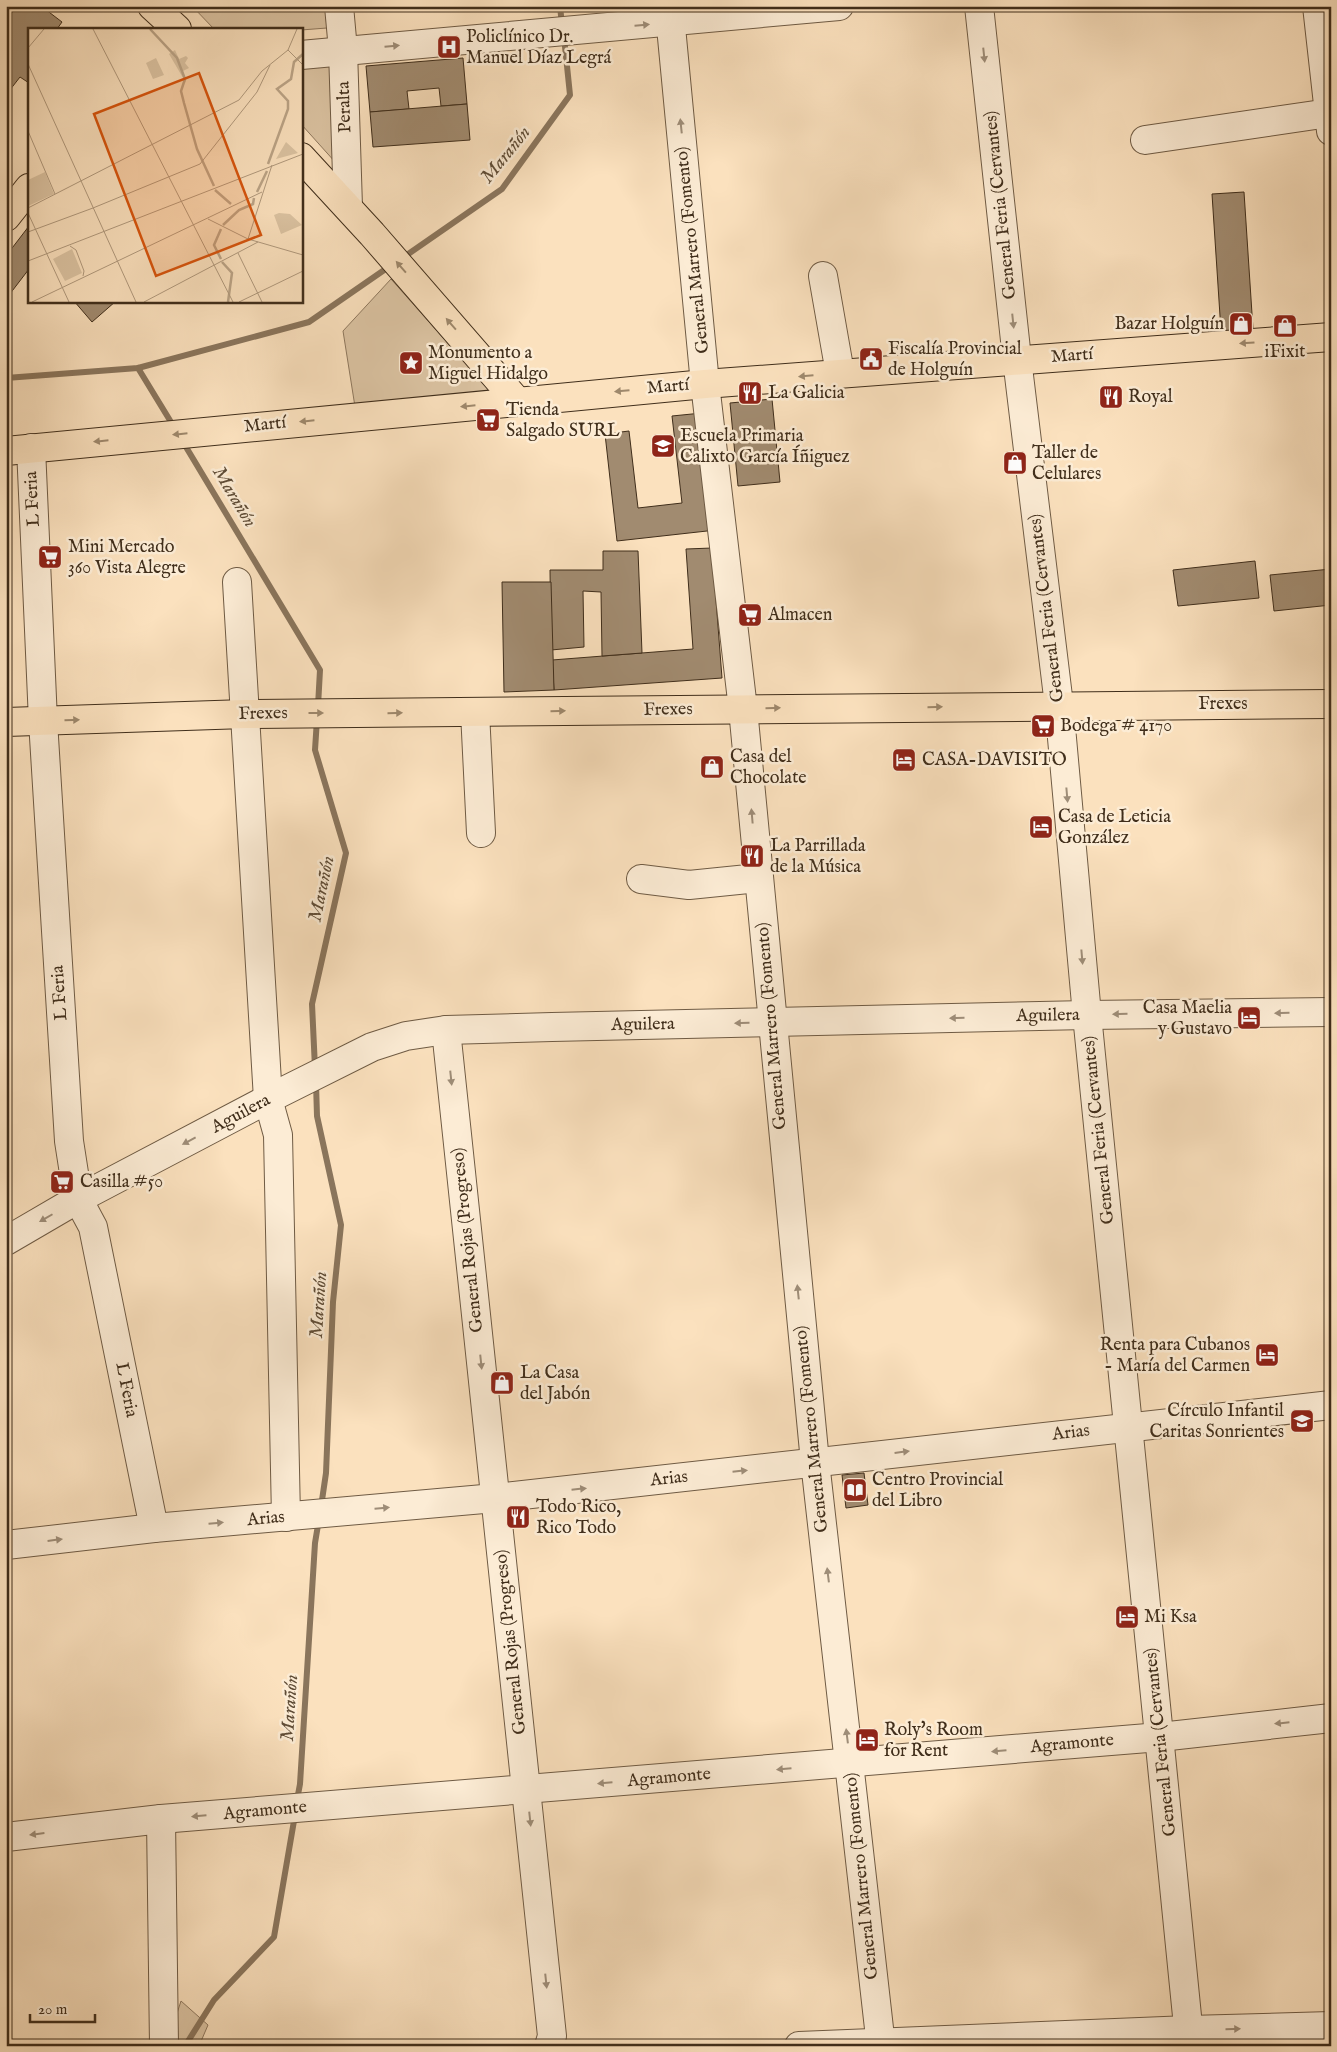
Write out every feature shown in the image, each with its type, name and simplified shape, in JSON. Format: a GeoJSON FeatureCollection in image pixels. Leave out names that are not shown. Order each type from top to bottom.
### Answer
{"type":"FeatureCollection","features":[{"type":"Feature","properties":{"kind":"main road"},"geometry":{"type":"LineString","coordinates":[[302,158],[372,234],[517,401]]}},
{"type":"Feature","properties":{"kind":"main road"},"geometry":{"type":"LineString","coordinates":[[6,217],[28,189]]}},
{"type":"Feature","properties":{"kind":"main road","name":"Martí"},"geometry":{"type":"LineString","coordinates":[[18,449],[706,384],[1331,337]]}},
{"type":"Feature","properties":{"kind":"main road","name":"Frexes"},"geometry":{"type":"LineString","coordinates":[[6,722],[286,713],[1331,704]]}},
{"type":"Feature","properties":{"kind":"street","name":"Peralta"},"geometry":{"type":"LineString","coordinates":[[340,6],[348,207]]}},
{"type":"Feature","properties":{"kind":"street"},"geometry":{"type":"LineString","coordinates":[[302,55],[593,29],[670,14],[839,6]]}},
{"type":"Feature","properties":{"kind":"street","name":"General Feria (Cervantes)"},"geometry":{"type":"LineString","coordinates":[[979,6],[1017,360],[1059,705],[1087,1015],[1130,1426],[1190,2038]]}},
{"type":"Feature","properties":{"kind":"street"},"geometry":{"type":"LineString","coordinates":[[1145,140],[1330,123],[1317,6]]}},
{"type":"Feature","properties":{"kind":"street","name":"General Marrero (Fomento)"},"geometry":{"type":"LineString","coordinates":[[670,14],[706,384],[743,709],[815,1462],[881,2044]]}},
{"type":"Feature","properties":{"kind":"street"},"geometry":{"type":"LineString","coordinates":[[823,276],[840,373]]}},
{"type":"Feature","properties":{"kind":"street","name":"L Feria"},"geometry":{"type":"LineString","coordinates":[[18,449],[42,721],[69,1141],[78,1199],[93,1227],[154,1528]]}},
{"type":"Feature","properties":{"kind":"street"},"geometry":{"type":"LineString","coordinates":[[237,582],[268,1099],[278,1135],[293,1517]]}},
{"type":"Feature","properties":{"kind":"street"},"geometry":{"type":"LineString","coordinates":[[475,712],[481,833]]}},
{"type":"Feature","properties":{"kind":"street"},"geometry":{"type":"LineString","coordinates":[[641,879],[689,885],[758,878]]}},
{"type":"Feature","properties":{"kind":"street","name":"Aguilera"},"geometry":{"type":"LineString","coordinates":[[6,1241],[78,1199],[268,1099],[372,1047],[406,1036],[446,1030],[1087,1015],[1331,1012]]}},
{"type":"Feature","properties":{"kind":"street","name":"General Rojas (Progreso)"},"geometry":{"type":"LineString","coordinates":[[446,1030],[552,2036],[549,2046]]}},
{"type":"Feature","properties":{"kind":"street","name":"Arias"},"geometry":{"type":"LineString","coordinates":[[6,1545],[154,1528],[495,1498],[1331,1405]]}},
{"type":"Feature","properties":{"kind":"street","name":"Agramonte"},"geometry":{"type":"LineString","coordinates":[[6,1837],[161,1819],[850,1764],[1160,1737],[1331,1718]]}},
{"type":"Feature","properties":{"kind":"street"},"geometry":{"type":"LineString","coordinates":[[161,1819],[164,2046]]}},
{"type":"Feature","properties":{"kind":"street"},"geometry":{"type":"LineString","coordinates":[[799,2046],[1190,2038],[1331,2026]]}},
{"type":"Feature","properties":{"kind":"shaded area"},"geometry":{"type":"Polygon","coordinates":[[[192,6],[325,6],[327,28],[302,30],[302,28],[213,28],[192,6]]]}},
{"type":"Feature","properties":{"kind":"shaded area"},"geometry":{"type":"Polygon","coordinates":[[[332,65],[336,163],[302,125],[302,69],[332,65]]]}},
{"type":"Feature","properties":{"kind":"shaded area"},"geometry":{"type":"Polygon","coordinates":[[[391,279],[492,393],[356,413],[343,331],[391,279]]]}},
{"type":"Feature","properties":{"kind":"shaded area"},"geometry":{"type":"Polygon","coordinates":[[[181,2001],[208,2025],[199,2046],[170,2046],[170,2035],[181,2001]]]}},
{"type":"Feature","properties":{"kind":"building"},"geometry":{"type":"Polygon","coordinates":[[[6,6],[41,6],[62,22],[58,28],[28,28],[28,82],[20,77],[6,95],[6,6]]]}},
{"type":"Feature","properties":{"kind":"building"},"geometry":{"type":"Polygon","coordinates":[[[374,6],[458,6],[375,11],[374,6]]]}},
{"type":"Feature","properties":{"kind":"building"},"geometry":{"type":"Polygon","coordinates":[[[463,58],[467,104],[441,106],[439,88],[407,91],[409,109],[370,112],[366,66],[463,58]]]}},
{"type":"Feature","properties":{"kind":"building"},"geometry":{"type":"Polygon","coordinates":[[[467,104],[470,140],[373,147],[370,112],[467,104]]]}},
{"type":"Feature","properties":{"kind":"building"},"geometry":{"type":"Polygon","coordinates":[[[1244,192],[1253,329],[1221,331],[1212,194],[1244,192]]]}},
{"type":"Feature","properties":{"kind":"building"},"geometry":{"type":"Polygon","coordinates":[[[28,227],[28,270],[6,299],[6,256],[28,227]]]}},
{"type":"Feature","properties":{"kind":"building"},"geometry":{"type":"Polygon","coordinates":[[[75,302],[115,302],[92,322],[75,302]]]}},
{"type":"Feature","properties":{"kind":"building"},"geometry":{"type":"Polygon","coordinates":[[[772,399],[780,482],[738,486],[730,403],[772,399]]]}},
{"type":"Feature","properties":{"kind":"building"},"geometry":{"type":"Polygon","coordinates":[[[702,413],[716,530],[617,541],[605,434],[629,431],[638,508],[682,503],[672,416],[702,413]]]}},
{"type":"Feature","properties":{"kind":"building"},"geometry":{"type":"Polygon","coordinates":[[[712,548],[722,678],[554,690],[552,660],[693,649],[686,549],[712,548]]]}},
{"type":"Feature","properties":{"kind":"building"},"geometry":{"type":"Polygon","coordinates":[[[603,551],[638,551],[642,653],[602,656],[601,592],[583,591],[584,647],[551,650],[550,570],[603,570],[603,551]]]}},
{"type":"Feature","properties":{"kind":"building"},"geometry":{"type":"Polygon","coordinates":[[[1255,561],[1259,598],[1178,606],[1173,570],[1255,561]]]}},
{"type":"Feature","properties":{"kind":"building"},"geometry":{"type":"Polygon","coordinates":[[[1331,569],[1331,605],[1274,611],[1270,575],[1331,569]]]}},
{"type":"Feature","properties":{"kind":"building"},"geometry":{"type":"Polygon","coordinates":[[[502,582],[551,582],[554,690],[504,692],[502,582]]]}},
{"type":"Feature","properties":{"kind":"building","name":"Centro Provincial del Libro"},"geometry":{"type":"Polygon","coordinates":[[[864,1473],[868,1505],[846,1508],[842,1475],[864,1473]]]}},
{"type":"Feature","properties":{"kind":"waterway","name":"Marañón"},"geometry":{"type":"LineString","coordinates":[[560,6],[562,25]]}},
{"type":"Feature","properties":{"kind":"waterway","name":"Marañón"},"geometry":{"type":"LineString","coordinates":[[401,259],[502,189],[570,95],[564,37]]}},
{"type":"Feature","properties":{"kind":"waterway","name":"Marañón"},"geometry":{"type":"LineString","coordinates":[[6,378],[138,368],[309,322],[390,266]]}},
{"type":"Feature","properties":{"kind":"waterway","name":"Marañón"},"geometry":{"type":"LineString","coordinates":[[138,368],[174,427]]}},
{"type":"Feature","properties":{"kind":"waterway","name":"Marañón"},"geometry":{"type":"LineString","coordinates":[[183,442],[320,670],[318,706]]}},
{"type":"Feature","properties":{"kind":"waterway","name":"Marañón"},"geometry":{"type":"LineString","coordinates":[[315,1068],[312,1004],[346,853],[315,750],[317,719]]}},
{"type":"Feature","properties":{"kind":"waterway","name":"Marañón"},"geometry":{"type":"LineString","coordinates":[[316,1083],[317,1116],[341,1225],[333,1302],[326,1473],[321,1507]]}},
{"type":"Feature","properties":{"kind":"waterway","name":"Marañón"},"geometry":{"type":"LineString","coordinates":[[297,1800],[300,1784],[315,1543],[319,1519]]}},
{"type":"Feature","properties":{"kind":"waterway","name":"Marañón"},"geometry":{"type":"LineString","coordinates":[[185,2046],[214,2000],[274,1937],[295,1815]]}},
{"type":"Feature","properties":{"kind":"place","name":"Policlínico Dr. Manuel Díaz Legrá"},"geometry":{"type":"Point","coordinates":[449,47]}},
{"type":"Feature","properties":{"kind":"place","name":"Bazar Holguín"},"geometry":{"type":"Point","coordinates":[1241,324]}},
{"type":"Feature","properties":{"kind":"place","name":"iFixit"},"geometry":{"type":"Point","coordinates":[1285,326]}},
{"type":"Feature","properties":{"kind":"place","name":"Fiscalía Provincial de Holguín"},"geometry":{"type":"Point","coordinates":[871,359]}},
{"type":"Feature","properties":{"kind":"place","name":"Monumento a Miguel Hidalgo"},"geometry":{"type":"Point","coordinates":[411,363]}},
{"type":"Feature","properties":{"kind":"place","name":"La Galicia"},"geometry":{"type":"Point","coordinates":[750,393]}},
{"type":"Feature","properties":{"kind":"place","name":"Royal"},"geometry":{"type":"Point","coordinates":[1111,397]}},
{"type":"Feature","properties":{"kind":"place","name":"Tienda Salgado SURL"},"geometry":{"type":"Point","coordinates":[488,420]}},
{"type":"Feature","properties":{"kind":"place","name":"Escuela Primaria Calixto García Íñiguez"},"geometry":{"type":"Point","coordinates":[663,446]}},
{"type":"Feature","properties":{"kind":"place","name":"Taller de Celulares"},"geometry":{"type":"Point","coordinates":[1015,463]}},
{"type":"Feature","properties":{"kind":"place","name":"Mini Mercado 360 Vista Alegre"},"geometry":{"type":"Point","coordinates":[50,557]}},
{"type":"Feature","properties":{"kind":"place","name":"Almacen"},"geometry":{"type":"Point","coordinates":[750,615]}},
{"type":"Feature","properties":{"kind":"place","name":"Bodega # 4170"},"geometry":{"type":"Point","coordinates":[1043,726]}},
{"type":"Feature","properties":{"kind":"place","name":"CASA-DAVISITO"},"geometry":{"type":"Point","coordinates":[904,760]}},
{"type":"Feature","properties":{"kind":"place","name":"Casa del Chocolate"},"geometry":{"type":"Point","coordinates":[712,767]}},
{"type":"Feature","properties":{"kind":"place","name":"Casa de Leticia González"},"geometry":{"type":"Point","coordinates":[1041,827]}},
{"type":"Feature","properties":{"kind":"place","name":"La Parrillada de la Música"},"geometry":{"type":"Point","coordinates":[752,856]}},
{"type":"Feature","properties":{"kind":"place","name":"Casa Maelia y Gustavo"},"geometry":{"type":"Point","coordinates":[1249,1018]}},
{"type":"Feature","properties":{"kind":"place","name":"Casilla #50"},"geometry":{"type":"Point","coordinates":[62,1182]}},
{"type":"Feature","properties":{"kind":"place","name":"Renta para Cubanos - María del Carmen"},"geometry":{"type":"Point","coordinates":[1267,1355]}},
{"type":"Feature","properties":{"kind":"place","name":"La Casa del Jabón"},"geometry":{"type":"Point","coordinates":[502,1383]}},
{"type":"Feature","properties":{"kind":"place","name":"Círculo Infantil Caritas Sonrientes"},"geometry":{"type":"Point","coordinates":[1302,1421]}},
{"type":"Feature","properties":{"kind":"place","name":"Centro Provincial del Libro"},"geometry":{"type":"Point","coordinates":[855,1490]}},
{"type":"Feature","properties":{"kind":"place","name":"Todo Rico, Rico Todo"},"geometry":{"type":"Point","coordinates":[518,1517]}},
{"type":"Feature","properties":{"kind":"place","name":"Mi Ksa"},"geometry":{"type":"Point","coordinates":[1127,1617]}},
{"type":"Feature","properties":{"kind":"place","name":"Roly's Room for Rent"},"geometry":{"type":"Point","coordinates":[867,1740]}}]}
